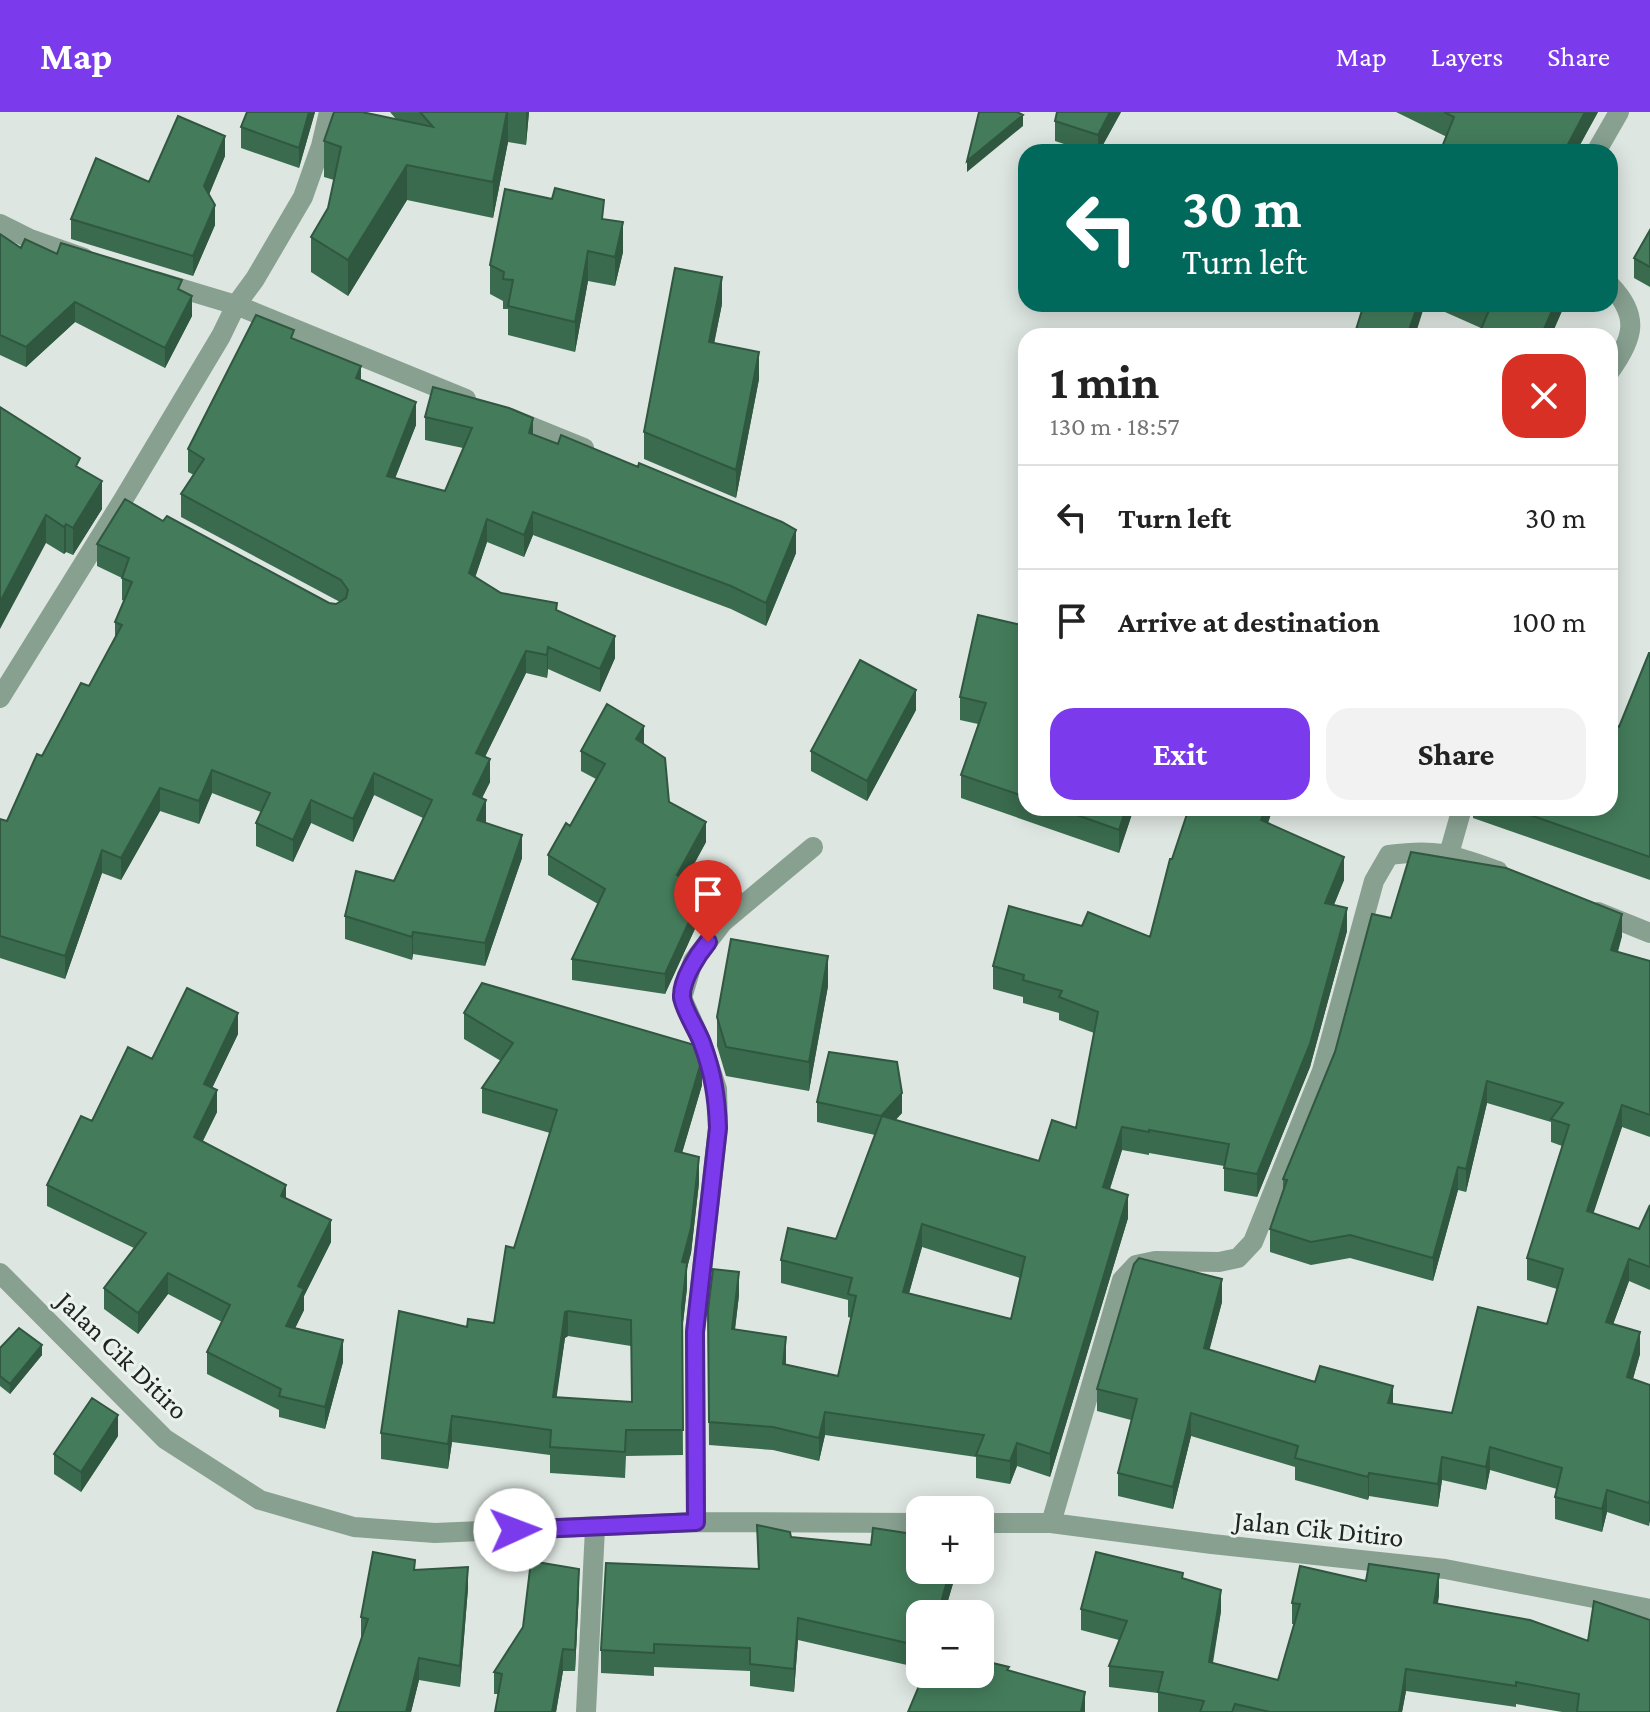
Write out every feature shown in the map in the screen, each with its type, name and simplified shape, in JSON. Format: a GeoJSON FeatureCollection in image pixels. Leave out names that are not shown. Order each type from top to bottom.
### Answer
{"type":"FeatureCollection","features":[{"type":"Feature","properties":{"kind":"street"},"geometry":{"type":"LineString","coordinates":[[0,698],[130,504],[236,305],[255,279],[303,197],[329,112]]}},
{"type":"Feature","properties":{"kind":"street"},"geometry":{"type":"LineString","coordinates":[[1601,144],[1619,112]]}},
{"type":"Feature","properties":{"kind":"street"},"geometry":{"type":"LineString","coordinates":[[0,224],[30,239],[108,266]]}},
{"type":"Feature","properties":{"kind":"street"},"geometry":{"type":"LineString","coordinates":[[137,275],[236,305],[604,457]]}},
{"type":"Feature","properties":{"kind":"street"},"geometry":{"type":"LineString","coordinates":[[1618,294],[1626,302],[1631,324],[1625,350],[1618,360]]}},
{"type":"Feature","properties":{"kind":"street"},"geometry":{"type":"LineString","coordinates":[[1449,854],[1460,816]]}},
{"type":"Feature","properties":{"kind":"street"},"geometry":{"type":"LineString","coordinates":[[696,1522],[695,1332],[718,1128],[717,1089],[702,1043],[682,998],[693,961],[723,922],[813,847]]}},
{"type":"Feature","properties":{"kind":"street"},"geometry":{"type":"LineString","coordinates":[[1051,1523],[1122,1280],[1136,1265],[1155,1261],[1219,1262],[1238,1258],[1253,1242],[1322,1071],[1374,881],[1389,855],[1421,850],[1449,854],[1514,877]]}},
{"type":"Feature","properties":{"kind":"street"},"geometry":{"type":"LineString","coordinates":[[1583,906],[1650,933]]}},
{"type":"Feature","properties":{"kind":"street","name":"Jalan Cik Ditiro"},"geometry":{"type":"LineString","coordinates":[[0,1273],[165,1439],[260,1500],[354,1527],[435,1533],[696,1522],[906,1523]]}},
{"type":"Feature","properties":{"kind":"street","name":"Jalan Cik Ditiro"},"geometry":{"type":"LineString","coordinates":[[994,1523],[1051,1523],[1445,1569],[1650,1609]]}},
{"type":"Feature","properties":{"kind":"street"},"geometry":{"type":"LineString","coordinates":[[586,1712],[595,1528]]}},
{"type":"Feature","properties":{"kind":"building"},"geometry":{"type":"Polygon","coordinates":[[[247,112],[309,112],[299,148],[241,127],[247,112]]]}},
{"type":"Feature","properties":{"kind":"building"},"geometry":{"type":"Polygon","coordinates":[[[334,112],[362,112],[433,127],[420,112],[507,112],[493,182],[407,165],[348,260],[311,237],[328,208],[341,147],[324,141],[334,112]]]}},
{"type":"Feature","properties":{"kind":"building"},"geometry":{"type":"Polygon","coordinates":[[[979,112],[1017,112],[1023,115],[967,161],[979,112]]]}},
{"type":"Feature","properties":{"kind":"building"},"geometry":{"type":"Polygon","coordinates":[[[1057,112],[1110,112],[1098,135],[1055,121],[1057,112]]]}},
{"type":"Feature","properties":{"kind":"building"},"geometry":{"type":"Polygon","coordinates":[[[1444,112],[1585,112],[1568,144],[1443,144],[1454,117],[1444,112]]]}},
{"type":"Feature","properties":{"kind":"building"},"geometry":{"type":"Polygon","coordinates":[[[178,116],[225,136],[204,186],[215,205],[193,256],[71,219],[96,158],[149,182],[178,116]]]}},
{"type":"Feature","properties":{"kind":"building"},"geometry":{"type":"Polygon","coordinates":[[[555,188],[604,200],[602,219],[623,222],[615,257],[588,251],[575,322],[508,306],[513,280],[503,279],[504,272],[490,265],[505,189],[552,199],[555,188]]]}},
{"type":"Feature","properties":{"kind":"building"},"geometry":{"type":"Polygon","coordinates":[[[1650,230],[1650,267],[1634,258],[1650,230]]]}},
{"type":"Feature","properties":{"kind":"building"},"geometry":{"type":"Polygon","coordinates":[[[0,234],[21,248],[25,239],[57,254],[61,243],[182,280],[178,289],[192,296],[165,348],[75,302],[26,347],[0,335],[0,234]]]}},
{"type":"Feature","properties":{"kind":"building"},"geometry":{"type":"Polygon","coordinates":[[[675,268],[722,277],[709,342],[759,352],[736,470],[644,432],[675,268]]]}},
{"type":"Feature","properties":{"kind":"building"},"geometry":{"type":"Polygon","coordinates":[[[1362,312],[1415,312],[1410,328],[1356,328],[1362,312]]]}},
{"type":"Feature","properties":{"kind":"building"},"geometry":{"type":"Polygon","coordinates":[[[1488,312],[1552,312],[1544,328],[1481,328],[1488,312]]]}},
{"type":"Feature","properties":{"kind":"building"},"geometry":{"type":"Polygon","coordinates":[[[256,315],[294,330],[291,338],[361,366],[356,378],[416,402],[387,476],[445,491],[472,428],[425,417],[433,387],[509,408],[533,418],[529,433],[558,444],[561,435],[638,467],[639,463],[782,522],[796,530],[766,603],[731,586],[533,512],[524,535],[487,519],[469,573],[501,593],[557,603],[556,610],[615,636],[600,669],[548,647],[547,655],[526,651],[476,753],[490,759],[473,794],[486,800],[477,820],[522,835],[485,943],[413,932],[412,937],[345,916],[356,871],[394,881],[432,800],[374,773],[353,819],[311,800],[293,840],[256,823],[270,793],[212,770],[199,801],[160,788],[121,858],[102,850],[65,956],[0,936],[0,819],[7,821],[37,754],[42,756],[81,683],[89,686],[122,625],[115,622],[132,582],[122,578],[129,558],[97,544],[125,499],[163,521],[167,516],[329,603],[336,604],[346,598],[348,590],[341,580],[181,494],[204,459],[188,449],[256,315]]]}},
{"type":"Feature","properties":{"kind":"building"},"geometry":{"type":"Polygon","coordinates":[[[0,407],[80,458],[76,466],[102,481],[73,528],[66,524],[64,527],[46,515],[0,602],[0,407]]]}},
{"type":"Feature","properties":{"kind":"building"},"geometry":{"type":"Polygon","coordinates":[[[978,615],[1018,624],[1018,794],[961,775],[986,703],[960,697],[978,615]]]}},
{"type":"Feature","properties":{"kind":"building"},"geometry":{"type":"Polygon","coordinates":[[[1650,653],[1650,857],[1533,816],[1618,816],[1619,727],[1650,653]]]}},
{"type":"Feature","properties":{"kind":"building"},"geometry":{"type":"Polygon","coordinates":[[[860,660],[916,690],[867,781],[811,751],[860,660]]]}},
{"type":"Feature","properties":{"kind":"building"},"geometry":{"type":"Polygon","coordinates":[[[607,704],[644,726],[636,739],[665,758],[669,802],[706,822],[677,875],[705,887],[665,974],[572,959],[605,889],[548,855],[566,823],[570,826],[605,764],[581,751],[607,704]]]}},
{"type":"Feature","properties":{"kind":"building"},"geometry":{"type":"Polygon","coordinates":[[[1080,816],[1123,816],[1119,830],[1080,816]]]}},
{"type":"Feature","properties":{"kind":"building"},"geometry":{"type":"Polygon","coordinates":[[[1186,816],[1262,816],[1261,820],[1344,857],[1325,903],[1347,908],[1310,1044],[1257,1174],[1224,1168],[1229,1144],[1122,1127],[1103,1187],[1128,1195],[1050,1454],[1017,1443],[1010,1461],[976,1455],[984,1435],[825,1412],[819,1438],[773,1427],[709,1422],[708,1310],[713,1269],[739,1272],[732,1329],[786,1337],[783,1364],[838,1376],[856,1296],[848,1294],[852,1278],[781,1260],[788,1228],[836,1239],[882,1116],[1039,1161],[1052,1120],[1076,1128],[1098,1012],[1059,997],[1062,991],[1023,980],[1024,975],[993,966],[1009,906],[1082,926],[1088,912],[1150,937],[1170,859],[1186,816]],[[922,1224],[903,1292],[1011,1319],[1025,1257],[922,1224]]]}},
{"type":"Feature","properties":{"kind":"building"},"geometry":{"type":"Polygon","coordinates":[[[1411,852],[1506,868],[1622,914],[1611,950],[1650,961],[1650,1115],[1622,1105],[1587,1211],[1639,1229],[1650,1205],[1650,1267],[1629,1259],[1606,1322],[1640,1332],[1627,1377],[1650,1385],[1649,1503],[1607,1490],[1602,1509],[1555,1497],[1562,1468],[1490,1447],[1486,1467],[1442,1457],[1438,1484],[1369,1473],[1368,1477],[1295,1458],[1298,1446],[1191,1413],[1173,1487],[1118,1473],[1137,1399],[1097,1389],[1134,1264],[1139,1258],[1222,1279],[1204,1348],[1315,1382],[1320,1366],[1393,1386],[1388,1403],[1452,1413],[1478,1307],[1547,1324],[1563,1269],[1527,1258],[1569,1125],[1551,1119],[1563,1103],[1487,1081],[1466,1169],[1458,1167],[1433,1258],[1350,1235],[1311,1242],[1270,1229],[1287,1180],[1283,1179],[1335,1052],[1372,914],[1391,918],[1411,852]]]}},
{"type":"Feature","properties":{"kind":"building"},"geometry":{"type":"Polygon","coordinates":[[[731,939],[828,956],[809,1062],[726,1047],[717,1017],[731,939]]]}},
{"type":"Feature","properties":{"kind":"building"},"geometry":{"type":"Polygon","coordinates":[[[482,983],[698,1046],[702,1059],[675,1151],[699,1157],[691,1228],[682,1262],[687,1263],[682,1306],[683,1430],[626,1430],[625,1452],[550,1447],[551,1430],[452,1416],[448,1444],[381,1433],[399,1311],[467,1327],[468,1319],[494,1323],[506,1246],[514,1248],[557,1110],[482,1088],[513,1043],[464,1013],[482,983]],[[565,1312],[553,1397],[632,1402],[631,1320],[565,1312]]]}},
{"type":"Feature","properties":{"kind":"building"},"geometry":{"type":"Polygon","coordinates":[[[187,988],[238,1013],[204,1084],[217,1090],[194,1137],[286,1185],[281,1196],[331,1220],[298,1286],[304,1289],[286,1326],[343,1340],[325,1407],[279,1396],[281,1389],[207,1352],[230,1305],[168,1273],[138,1313],[104,1288],[146,1233],[47,1185],[81,1116],[92,1121],[128,1047],[152,1059],[187,988]]]}},
{"type":"Feature","properties":{"kind":"building"},"geometry":{"type":"Polygon","coordinates":[[[829,1052],[897,1062],[902,1093],[881,1116],[817,1102],[829,1052]]]}},
{"type":"Feature","properties":{"kind":"building"},"geometry":{"type":"Polygon","coordinates":[[[19,1328],[42,1345],[10,1384],[0,1376],[0,1348],[19,1328]]]}},
{"type":"Feature","properties":{"kind":"building"},"geometry":{"type":"Polygon","coordinates":[[[92,1398],[118,1415],[81,1472],[54,1454],[92,1398]]]}},
{"type":"Feature","properties":{"kind":"building"},"geometry":{"type":"Polygon","coordinates":[[[757,1525],[790,1532],[791,1537],[871,1545],[873,1528],[906,1533],[906,1584],[946,1584],[942,1600],[906,1600],[906,1643],[798,1618],[794,1669],[750,1664],[750,1648],[654,1644],[654,1653],[601,1650],[606,1563],[759,1569],[757,1525]]]}},
{"type":"Feature","properties":{"kind":"building"},"geometry":{"type":"Polygon","coordinates":[[[373,1552],[415,1560],[414,1570],[468,1567],[460,1666],[419,1658],[406,1712],[337,1712],[368,1619],[361,1617],[373,1552]]]}},
{"type":"Feature","properties":{"kind":"building"},"geometry":{"type":"Polygon","coordinates":[[[1096,1552],[1183,1573],[1182,1578],[1221,1590],[1209,1662],[1278,1680],[1300,1604],[1292,1603],[1300,1566],[1366,1581],[1369,1564],[1439,1574],[1434,1603],[1530,1620],[1588,1641],[1594,1601],[1650,1620],[1650,1712],[1577,1712],[1579,1694],[1516,1682],[1516,1686],[1406,1669],[1399,1712],[1270,1712],[1235,1704],[1232,1712],[1200,1712],[1204,1701],[1158,1692],[1163,1672],[1109,1666],[1127,1621],[1081,1609],[1096,1552]]]}},
{"type":"Feature","properties":{"kind":"building"},"geometry":{"type":"Polygon","coordinates":[[[531,1561],[579,1569],[575,1650],[563,1649],[552,1712],[495,1712],[502,1674],[494,1672],[523,1627],[531,1561]]]}},
{"type":"Feature","properties":{"kind":"building"},"geometry":{"type":"Polygon","coordinates":[[[994,1663],[1009,1667],[1007,1670],[1085,1692],[1081,1712],[908,1712],[918,1688],[994,1688],[994,1663]]]}},
{"type":"Feature","properties":{"kind":"route"},"geometry":{"type":"LineString","coordinates":[[515,1530],[696,1522],[695,1332],[718,1128],[717,1089],[702,1043],[682,998],[693,961],[708,942]]}}]}
